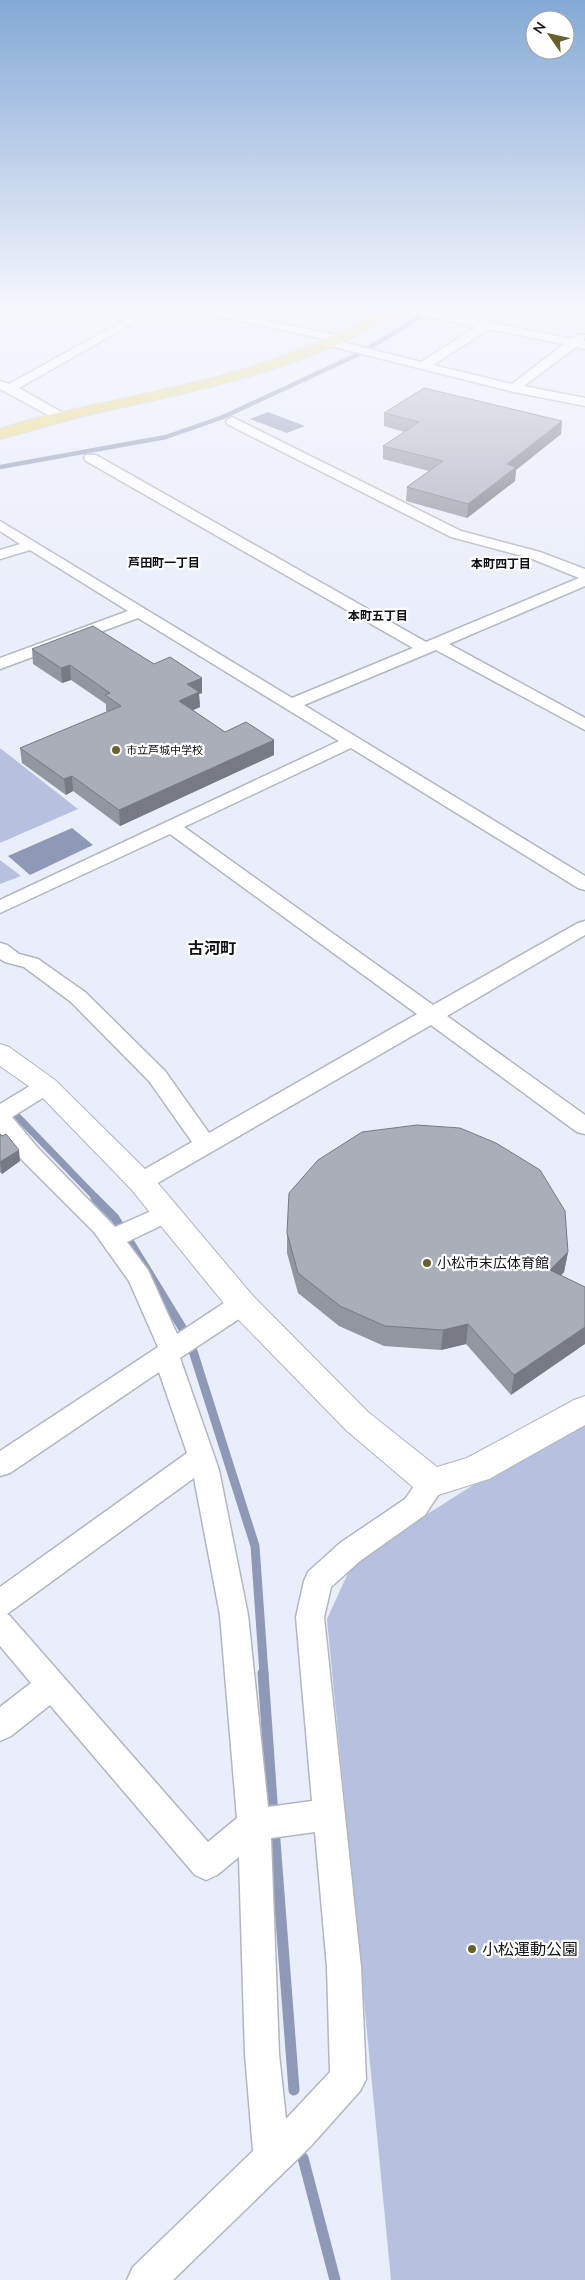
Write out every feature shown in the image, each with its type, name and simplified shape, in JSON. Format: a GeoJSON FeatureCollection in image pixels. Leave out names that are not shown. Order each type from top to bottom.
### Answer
{"type":"FeatureCollection","features":[{"type":"Feature","properties":{"kind":"highway"},"geometry":{"type":"LineString","coordinates":[[0,434],[80,412]]}},
{"type":"Feature","properties":{"kind":"street"},"geometry":{"type":"LineString","coordinates":[[53,412],[61,417]]}},
{"type":"Feature","properties":{"kind":"street"},"geometry":{"type":"LineString","coordinates":[[232,421],[456,534],[535,555],[585,575]]}},
{"type":"Feature","properties":{"kind":"street"},"geometry":{"type":"LineString","coordinates":[[91,458],[431,646],[585,725]]}},
{"type":"Feature","properties":{"kind":"street"},"geometry":{"type":"LineString","coordinates":[[0,525],[138,612],[293,704],[585,884]]}},
{"type":"Feature","properties":{"kind":"street"},"geometry":{"type":"LineString","coordinates":[[0,555],[31,545]]}},
{"type":"Feature","properties":{"kind":"street"},"geometry":{"type":"LineString","coordinates":[[293,704],[568,589],[585,580]]}},
{"type":"Feature","properties":{"kind":"street"},"geometry":{"type":"LineString","coordinates":[[568,589],[585,598]]}},
{"type":"Feature","properties":{"kind":"street"},"geometry":{"type":"LineString","coordinates":[[0,664],[138,612]]}},
{"type":"Feature","properties":{"kind":"street"},"geometry":{"type":"LineString","coordinates":[[0,907],[353,741]]}},
{"type":"Feature","properties":{"kind":"street"},"geometry":{"type":"LineString","coordinates":[[172,827],[585,1126]]}},
{"type":"Feature","properties":{"kind":"street"},"geometry":{"type":"LineString","coordinates":[[141,1182],[585,927]]}},
{"type":"Feature","properties":{"kind":"street"},"geometry":{"type":"LineString","coordinates":[[0,950],[12,958],[31,963],[78,997],[157,1076],[206,1145]]}},
{"type":"Feature","properties":{"kind":"street"},"geometry":{"type":"LineString","coordinates":[[0,1053],[46,1086],[141,1182],[242,1304],[358,1421],[432,1483]]}},
{"type":"Feature","properties":{"kind":"street"},"geometry":{"type":"LineString","coordinates":[[46,1086],[0,1116],[30,1154],[74,1196],[112,1239],[139,1277],[169,1353],[202,1457],[234,1615],[254,1825],[262,2054],[272,2158]]}},
{"type":"Feature","properties":{"kind":"street"},"geometry":{"type":"LineString","coordinates":[[112,1239],[167,1213]]}},
{"type":"Feature","properties":{"kind":"street"},"geometry":{"type":"LineString","coordinates":[[0,1465],[242,1304]]}},
{"type":"Feature","properties":{"kind":"street"},"geometry":{"type":"LineString","coordinates":[[146,2280],[272,2158],[348,2079],[344,1967],[310,1617],[318,1581],[350,1552],[415,1507],[432,1483],[477,1469],[585,1409]]}},
{"type":"Feature","properties":{"kind":"street"},"geometry":{"type":"LineString","coordinates":[[0,1604],[202,1457]]}},
{"type":"Feature","properties":{"kind":"street"},"geometry":{"type":"LineString","coordinates":[[0,1624],[206,1864],[254,1825],[329,1814]]}},
{"type":"Feature","properties":{"kind":"street"},"geometry":{"type":"LineString","coordinates":[[0,1726],[52,1685]]}},
{"type":"Feature","properties":{"kind":"shaded area"},"geometry":{"type":"Polygon","coordinates":[[[269,412],[305,426],[287,433],[250,419],[269,412]]]}},
{"type":"Feature","properties":{"kind":"shaded area"},"geometry":{"type":"Polygon","coordinates":[[[0,748],[78,809],[0,843],[0,748]]]}},
{"type":"Feature","properties":{"kind":"shaded area"},"geometry":{"type":"Polygon","coordinates":[[[72,828],[93,845],[30,875],[8,856],[72,828]]]}},
{"type":"Feature","properties":{"kind":"shaded area"},"geometry":{"type":"Polygon","coordinates":[[[0,860],[21,876],[0,884],[0,860]]]}},
{"type":"Feature","properties":{"kind":"shaded area","name":"小松運動公園"},"geometry":{"type":"Polygon","coordinates":[[[585,1415],[585,2280],[391,2280],[327,1619],[354,1560],[585,1415]]]}},
{"type":"Feature","properties":{"kind":"building"},"geometry":{"type":"Polygon","coordinates":[[[526,412],[562,421],[507,464],[516,467],[468,504],[407,487],[443,461],[383,446],[419,422],[384,413],[526,412]]]}},
{"type":"Feature","properties":{"kind":"building"},"geometry":{"type":"Polygon","coordinates":[[[93,626],[154,664],[170,657],[202,678],[187,684],[199,692],[179,701],[225,732],[246,722],[274,740],[119,810],[72,776],[64,779],[20,748],[121,706],[105,695],[110,693],[70,665],[61,668],[32,649],[93,626]]]}},
{"type":"Feature","properties":{"kind":"building","name":"小松市末広体育館"},"geometry":{"type":"Polygon","coordinates":[[[417,1125],[460,1128],[496,1143],[540,1170],[565,1211],[568,1252],[550,1270],[585,1287],[585,1327],[514,1375],[468,1324],[443,1330],[385,1326],[340,1306],[298,1273],[287,1233],[289,1193],[318,1160],[362,1132],[417,1125]]]}},
{"type":"Feature","properties":{"kind":"building"},"geometry":{"type":"Polygon","coordinates":[[[0,1134],[2,1136],[6,1134],[19,1150],[0,1162],[0,1134]]]}},
{"type":"Feature","properties":{"kind":"waterway"},"geometry":{"type":"LineString","coordinates":[[0,467],[166,437],[233,412]]}},
{"type":"Feature","properties":{"kind":"waterway"},"geometry":{"type":"LineString","coordinates":[[16,1115],[97,1199]]}},
{"type":"Feature","properties":{"kind":"waterway"},"geometry":{"type":"LineString","coordinates":[[95,1198],[115,1218],[183,1329]]}},
{"type":"Feature","properties":{"kind":"waterway"},"geometry":{"type":"LineString","coordinates":[[192,1348],[255,1546],[264,1674]]}},
{"type":"Feature","properties":{"kind":"waterway"},"geometry":{"type":"LineString","coordinates":[[263,1673],[273,1816]]}},
{"type":"Feature","properties":{"kind":"waterway"},"geometry":{"type":"LineString","coordinates":[[274,1828],[294,2090]]}},
{"type":"Feature","properties":{"kind":"waterway"},"geometry":{"type":"LineString","coordinates":[[303,2158],[335,2280]]}},
{"type":"Feature","properties":{"kind":"place","name":"市立芦城中学校"},"geometry":{"type":"Point","coordinates":[116,750]}},
{"type":"Feature","properties":{"kind":"place","name":"小松市末広体育館"},"geometry":{"type":"Point","coordinates":[427,1263]}},
{"type":"Feature","properties":{"kind":"place","name":"小松運動公園"},"geometry":{"type":"Point","coordinates":[472,1949]}},
{"type":"Feature","properties":{"kind":"district","name":"芦田町一丁目"},"geometry":{"type":"Point","coordinates":[164,562]}},
{"type":"Feature","properties":{"kind":"district","name":"本町四丁目"},"geometry":{"type":"Point","coordinates":[501,563]}},
{"type":"Feature","properties":{"kind":"district","name":"本町五丁目"},"geometry":{"type":"Point","coordinates":[378,615]}},
{"type":"Feature","properties":{"kind":"district","name":"古河町"},"geometry":{"type":"Point","coordinates":[212,948]}}]}
